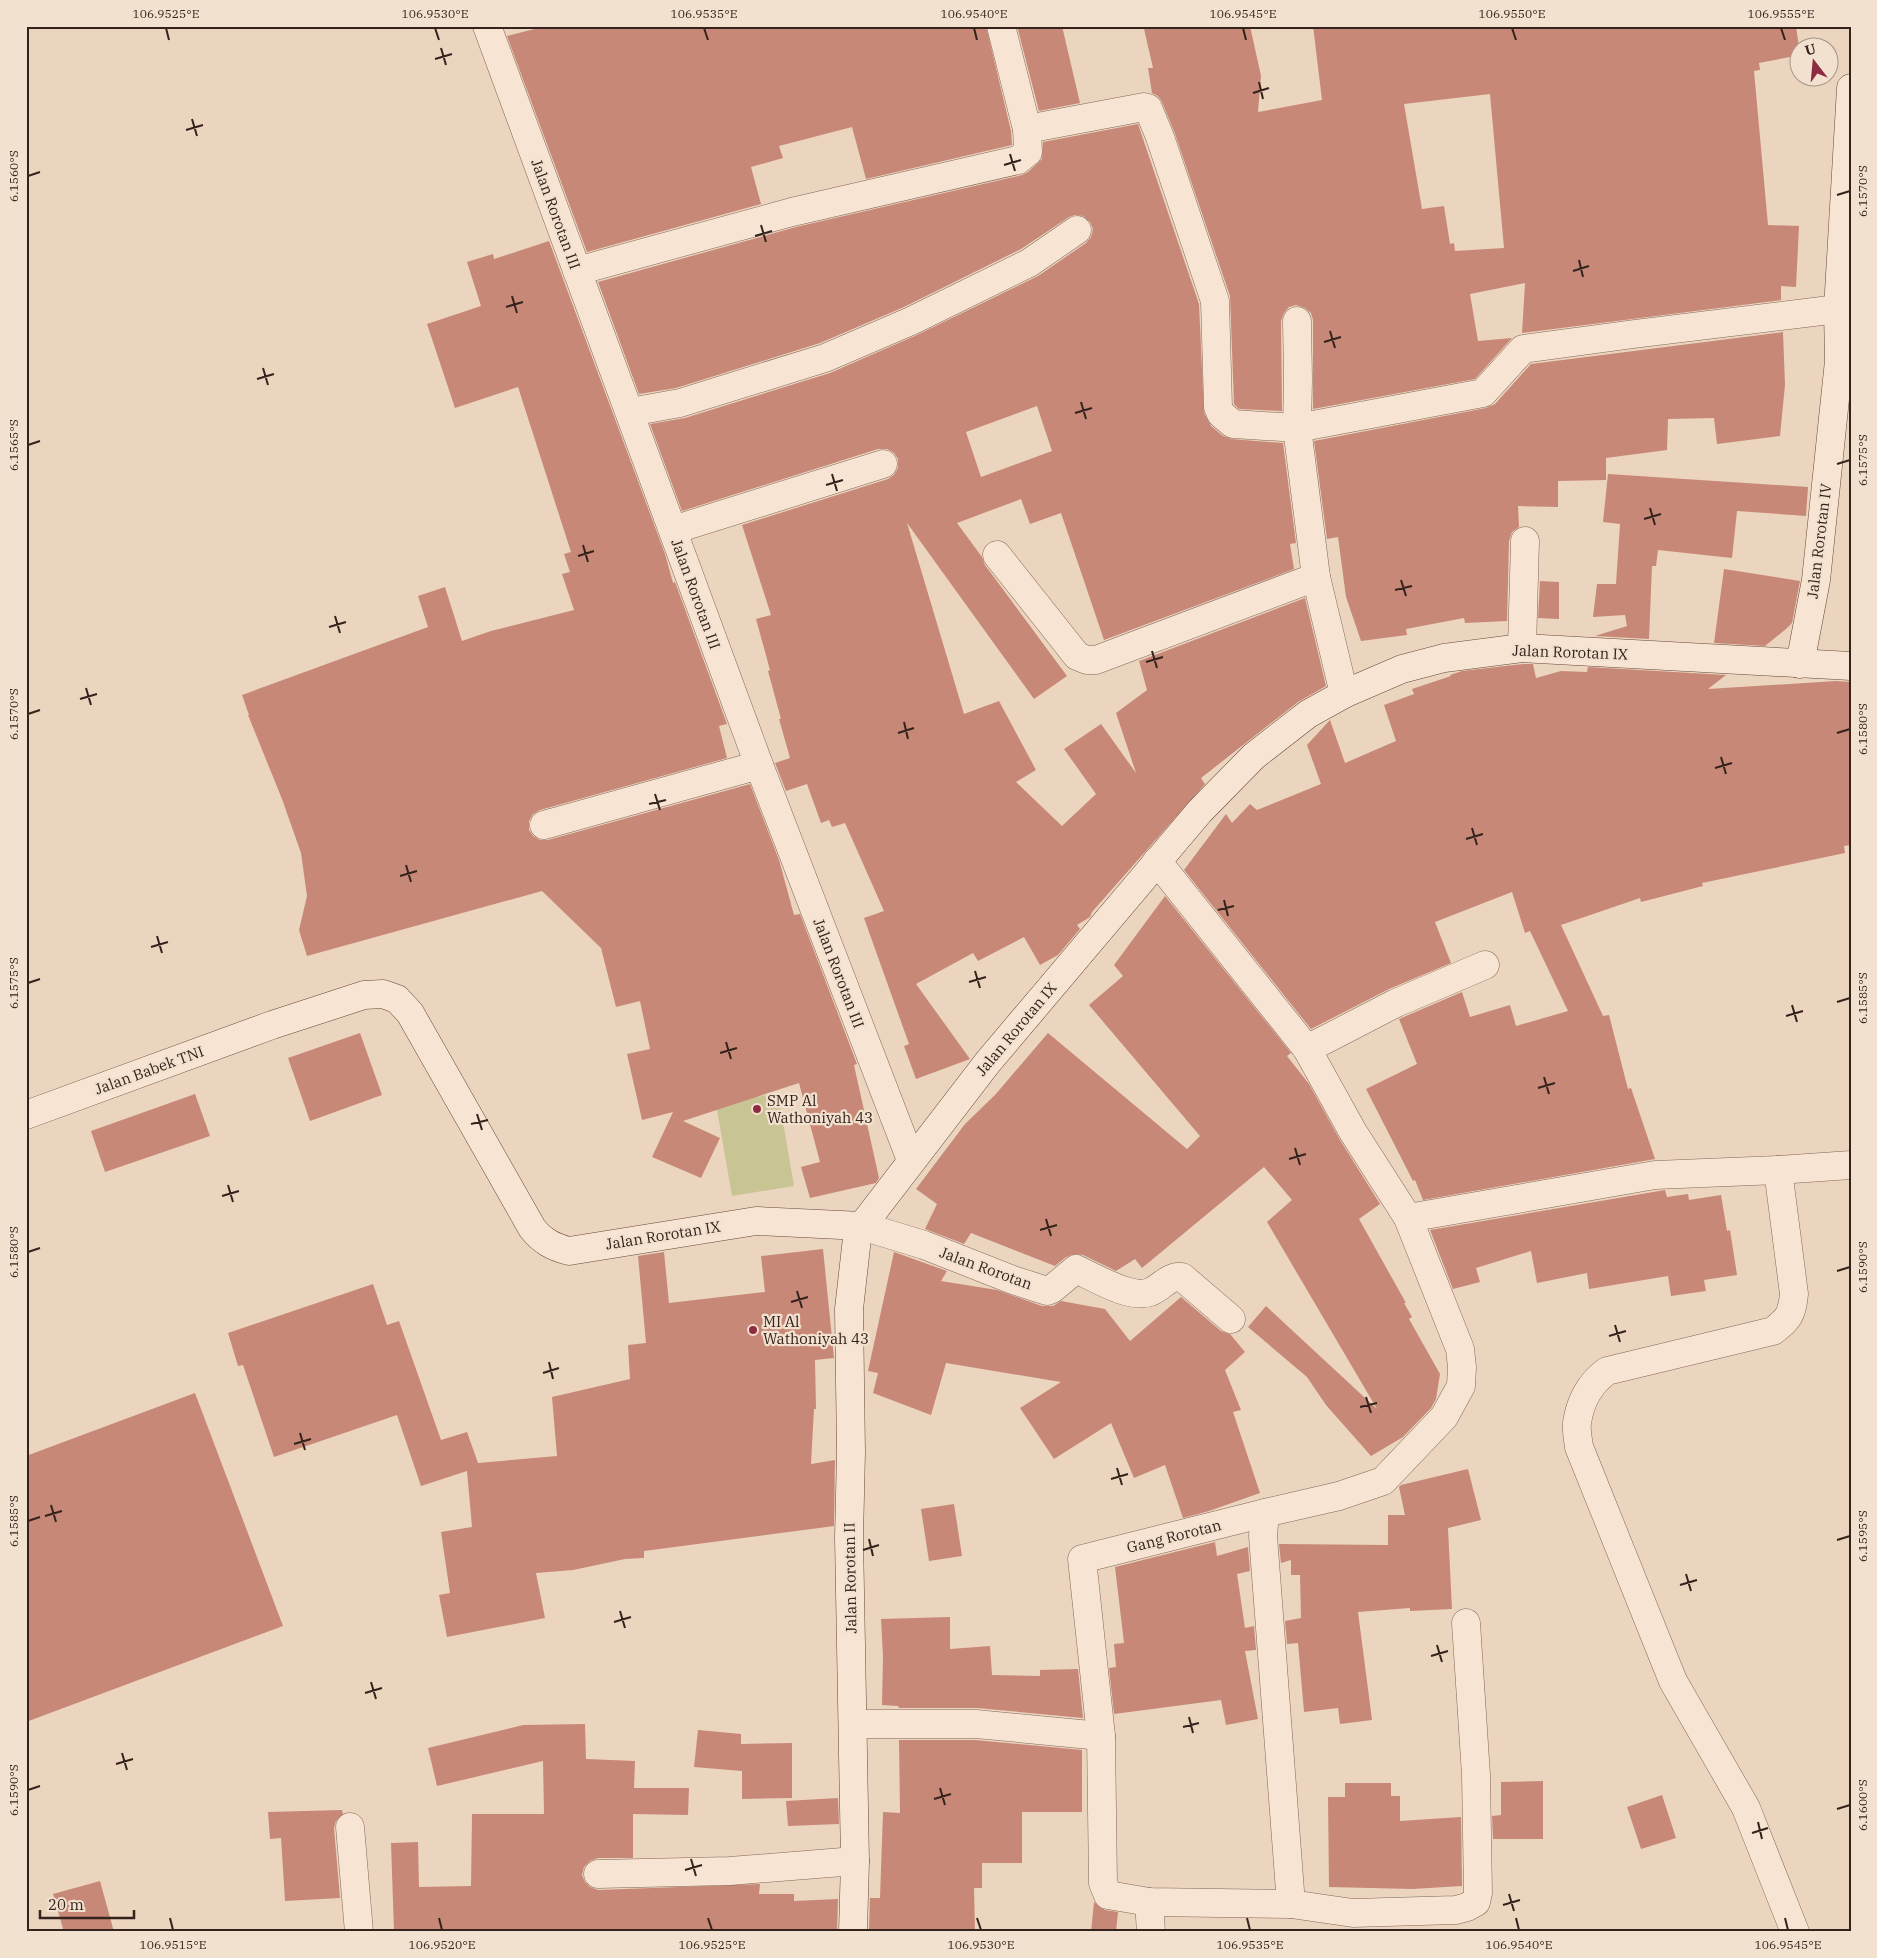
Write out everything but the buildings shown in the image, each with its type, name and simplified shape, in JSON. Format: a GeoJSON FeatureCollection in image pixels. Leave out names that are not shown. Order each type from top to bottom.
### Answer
{"type":"FeatureCollection","features":[{"type":"Feature","properties":{"kind":"street","name":"Jalan Rorotan III"},"geometry":{"type":"LineString","coordinates":[[488,26],[576,271],[630,412],[759,765],[911,1160]]}},
{"type":"Feature","properties":{"kind":"street"},"geometry":{"type":"LineString","coordinates":[[576,271],[792,212],[1018,160],[1028,152],[1027,129],[1001,26]]}},
{"type":"Feature","properties":{"kind":"street","name":"Jalan Rorotan IV"},"geometry":{"type":"LineString","coordinates":[[1800,664],[1816,580],[1845,360],[1838,310],[1851,88]]}},
{"type":"Feature","properties":{"kind":"street"},"geometry":{"type":"LineString","coordinates":[[1027,129],[1144,107],[1148,108],[1160,137],[1215,301],[1218,407],[1221,414],[1233,424],[1297,428],[1484,394],[1522,350],[1634,334],[1838,310]]}},
{"type":"Feature","properties":{"kind":"street"},"geometry":{"type":"LineString","coordinates":[[630,412],[680,403],[825,358],[911,321],[1029,263],[1077,230]]}},
{"type":"Feature","properties":{"kind":"street"},"geometry":{"type":"LineString","coordinates":[[1297,321],[1297,428],[1316,577],[1344,694]]}},
{"type":"Feature","properties":{"kind":"street"},"geometry":{"type":"LineString","coordinates":[[673,530],[884,464]]}},
{"type":"Feature","properties":{"kind":"street"},"geometry":{"type":"LineString","coordinates":[[1522,648],[1525,541]]}},
{"type":"Feature","properties":{"kind":"street"},"geometry":{"type":"LineString","coordinates":[[997,555],[1077,656],[1087,660],[1096,660],[1316,577]]}},
{"type":"Feature","properties":{"kind":"street","name":"Jalan Rorotan IX"},"geometry":{"type":"LineString","coordinates":[[272,1025],[364,995],[383,994],[397,999],[410,1013],[532,1228],[540,1238],[556,1248],[569,1251],[756,1221],[862,1226],[988,1062],[1200,811],[1254,756],[1308,714],[1344,694],[1402,669],[1444,658],[1522,648],[1851,666]]}},
{"type":"Feature","properties":{"kind":"street"},"geometry":{"type":"LineString","coordinates":[[544,825],[759,765]]}},
{"type":"Feature","properties":{"kind":"street","name":"Gang Rorotan"},"geometry":{"type":"LineString","coordinates":[[1101,1736],[1082,1559],[1339,1496],[1383,1481],[1444,1417],[1461,1386],[1462,1367],[1460,1349],[1408,1218],[1353,1132],[1307,1049],[1157,862]]}},
{"type":"Feature","properties":{"kind":"street"},"geometry":{"type":"LineString","coordinates":[[1307,1049],[1396,1003],[1485,965]]}},
{"type":"Feature","properties":{"kind":"street","name":"Jalan Babek TNI"},"geometry":{"type":"LineString","coordinates":[[26,1115],[272,1025]]}},
{"type":"Feature","properties":{"kind":"street"},"geometry":{"type":"LineString","coordinates":[[1408,1218],[1655,1174],[1778,1170],[1851,1165]]}},
{"type":"Feature","properties":{"kind":"street"},"geometry":{"type":"LineString","coordinates":[[1778,1170],[1794,1294],[1793,1308],[1786,1321],[1773,1331],[1607,1371],[1595,1380],[1585,1396],[1576,1424],[1579,1447],[1673,1680],[1746,1808],[1795,1932]]}},
{"type":"Feature","properties":{"kind":"street","name":"Jalan Rorotan"},"geometry":{"type":"LineString","coordinates":[[862,1226],[924,1245],[1013,1280],[1047,1291],[1076,1269],[1128,1292],[1138,1294],[1150,1292],[1173,1278],[1182,1277],[1231,1319]]}},
{"type":"Feature","properties":{"kind":"street","name":"Jalan Rorotan II"},"geometry":{"type":"LineString","coordinates":[[853,1932],[855,1861],[849,1538],[851,1452],[850,1309],[857,1238],[862,1226]]}},
{"type":"Feature","properties":{"kind":"street"},"geometry":{"type":"LineString","coordinates":[[1265,1513],[1263,1536],[1291,1904]]}},
{"type":"Feature","properties":{"kind":"street"},"geometry":{"type":"LineString","coordinates":[[852,1724],[976,1724],[1101,1736],[1105,1890],[1108,1895],[1149,1902],[1291,1904],[1353,1913],[1456,1910],[1476,1902],[1478,1893],[1476,1775],[1466,1622]]}},
{"type":"Feature","properties":{"kind":"street"},"geometry":{"type":"LineString","coordinates":[[350,1827],[358,1932]]}},
{"type":"Feature","properties":{"kind":"street"},"geometry":{"type":"LineString","coordinates":[[598,1874],[730,1871],[855,1861]]}},
{"type":"Feature","properties":{"kind":"street"},"geometry":{"type":"LineString","coordinates":[[1149,1902],[1151,1932]]}},
{"type":"Feature","properties":{"kind":"shaded area"},"geometry":{"type":"Polygon","coordinates":[[[778,1093],[794,1186],[732,1196],[716,1104],[778,1093]]]}},
{"type":"Feature","properties":{"kind":"place","name":"SMP Al Wathoniyah 43"},"geometry":{"type":"Point","coordinates":[757,1109]}},
{"type":"Feature","properties":{"kind":"place","name":"MI Al Wathoniyah 43"},"geometry":{"type":"Point","coordinates":[753,1330]}}]}
